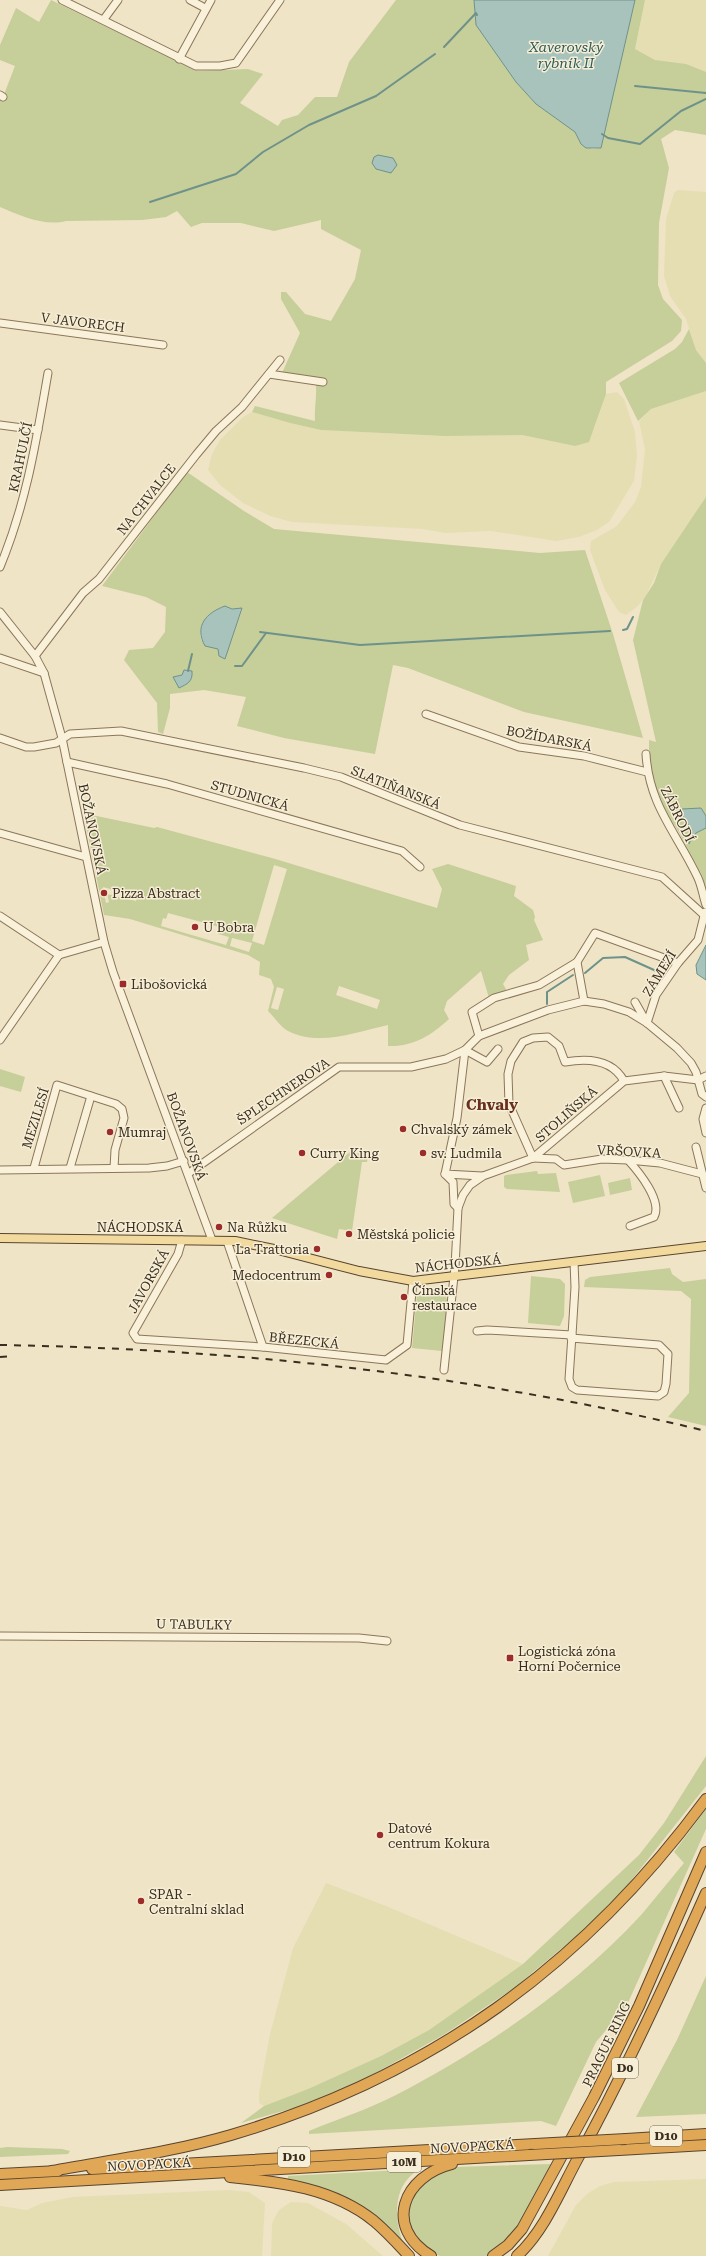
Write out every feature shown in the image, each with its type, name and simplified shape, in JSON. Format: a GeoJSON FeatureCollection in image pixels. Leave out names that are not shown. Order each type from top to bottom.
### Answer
{"type":"FeatureCollection","features":[{"type":"Feature","properties":{"kind":"highway"},"geometry":{"type":"LineString","coordinates":[[52,2171],[166,2150],[231,2135],[298,2113],[350,2092],[421,2056],[500,2006],[533,1982],[593,1931],[653,1868],[706,1799]]}},
{"type":"Feature","properties":{"kind":"highway","name":"PRAGUE RING"},"geometry":{"type":"LineString","coordinates":[[493,2256],[513,2240],[527,2221],[555,2171],[639,2006],[706,1852]]}},
{"type":"Feature","properties":{"kind":"highway","name":"PRAGUE RING"},"geometry":{"type":"LineString","coordinates":[[518,2256],[534,2238],[613,2093],[706,1893]]}},
{"type":"Feature","properties":{"kind":"highway","name":"NOVOPACKÁ"},"geometry":{"type":"LineString","coordinates":[[0,2174],[706,2134]]}},
{"type":"Feature","properties":{"kind":"highway","name":"NOVOPACKÁ"},"geometry":{"type":"LineString","coordinates":[[0,2185],[706,2145]]}},
{"type":"Feature","properties":{"kind":"highway"},"geometry":{"type":"LineString","coordinates":[[431,2256],[418,2246],[408,2231],[404,2213],[407,2197],[416,2183],[429,2172],[476,2158]]}},
{"type":"Feature","properties":{"kind":"highway"},"geometry":{"type":"LineString","coordinates":[[194,2174],[277,2182],[326,2194],[364,2214],[382,2228],[409,2256]]}},
{"type":"Feature","properties":{"kind":"main road","name":"NÁCHODSKÁ"},"geometry":{"type":"LineString","coordinates":[[0,1238],[212,1240],[248,1243],[359,1271],[413,1281],[706,1246]]}},
{"type":"Feature","properties":{"kind":"street"},"geometry":{"type":"LineString","coordinates":[[62,0],[179,59],[196,66],[220,66],[236,63],[280,0]]}},
{"type":"Feature","properties":{"kind":"street"},"geometry":{"type":"LineString","coordinates":[[104,20],[118,0]]}},
{"type":"Feature","properties":{"kind":"street"},"geometry":{"type":"LineString","coordinates":[[190,0],[205,8]]}},
{"type":"Feature","properties":{"kind":"street"},"geometry":{"type":"LineString","coordinates":[[179,59],[205,8],[211,0]]}},
{"type":"Feature","properties":{"kind":"street","name":"V JAVORECH"},"geometry":{"type":"LineString","coordinates":[[0,323],[163,345]]}},
{"type":"Feature","properties":{"kind":"street","name":"NA CHVALCE"},"geometry":{"type":"LineString","coordinates":[[36,656],[83,593],[99,579],[196,455],[242,407],[280,360]]}},
{"type":"Feature","properties":{"kind":"street","name":"KRAHULČÍ"},"geometry":{"type":"LineString","coordinates":[[0,566],[16,529],[34,456],[48,373]]}},
{"type":"Feature","properties":{"kind":"street"},"geometry":{"type":"LineString","coordinates":[[269,374],[323,382]]}},
{"type":"Feature","properties":{"kind":"street"},"geometry":{"type":"LineString","coordinates":[[0,425],[38,430]]}},
{"type":"Feature","properties":{"kind":"street","name":"BOŽANOVSKÁ"},"geometry":{"type":"LineString","coordinates":[[0,612],[36,656],[44,673],[62,738],[104,942],[113,972],[189,1173],[212,1240]]}},
{"type":"Feature","properties":{"kind":"street"},"geometry":{"type":"LineString","coordinates":[[0,658],[44,673]]}},
{"type":"Feature","properties":{"kind":"street","name":"BOŽÍDARSKÁ"},"geometry":{"type":"LineString","coordinates":[[426,714],[519,747],[584,756],[647,772]]}},
{"type":"Feature","properties":{"kind":"street","name":"SLATIŇANSKÁ"},"geometry":{"type":"LineString","coordinates":[[1,741],[26,747],[34,747],[56,742],[70,734],[112,731],[135,733],[341,777],[460,825],[662,877],[706,914]]}},
{"type":"Feature","properties":{"kind":"street","name":"ZÁBRODÍ"},"geometry":{"type":"LineString","coordinates":[[646,754],[647,772],[654,797],[698,879],[706,905]]}},
{"type":"Feature","properties":{"kind":"street","name":"STUDNICKÁ"},"geometry":{"type":"LineString","coordinates":[[67,762],[167,784],[402,851],[420,867]]}},
{"type":"Feature","properties":{"kind":"street"},"geometry":{"type":"LineString","coordinates":[[0,833],[86,857]]}},
{"type":"Feature","properties":{"kind":"street","name":"ZÁMEZÍ"},"geometry":{"type":"LineString","coordinates":[[647,1023],[656,995],[678,963],[698,940],[706,914]]}},
{"type":"Feature","properties":{"kind":"street"},"geometry":{"type":"LineString","coordinates":[[0,916],[59,955]]}},
{"type":"Feature","properties":{"kind":"street"},"geometry":{"type":"LineString","coordinates":[[479,1036],[472,1012],[494,998],[539,985],[577,962],[595,933],[678,963]]}},
{"type":"Feature","properties":{"kind":"street"},"geometry":{"type":"LineString","coordinates":[[0,1040],[59,955],[104,942]]}},
{"type":"Feature","properties":{"kind":"street"},"geometry":{"type":"LineString","coordinates":[[577,962],[584,1001]]}},
{"type":"Feature","properties":{"kind":"street","name":"ŠPLECHNEROVA"},"geometry":{"type":"LineString","coordinates":[[189,1173],[339,1067],[411,1066],[446,1059],[465,1050],[479,1036],[548,1010],[584,1001],[604,1004],[629,1012],[647,1023],[677,1048],[691,1063],[702,1094],[706,1097]]}},
{"type":"Feature","properties":{"kind":"street","name":"ZÁMEZÍ"},"geometry":{"type":"LineString","coordinates":[[636,1002],[647,1023]]}},
{"type":"Feature","properties":{"kind":"street"},"geometry":{"type":"LineString","coordinates":[[533,1158],[509,1104],[511,1061],[523,1042],[533,1038],[548,1037],[559,1046],[565,1062],[598,1061],[614,1068],[624,1081],[664,1076],[698,1080],[706,1076]]}},
{"type":"Feature","properties":{"kind":"street"},"geometry":{"type":"LineString","coordinates":[[482,1176],[444,1174],[457,1118],[465,1050],[487,1062],[498,1049]]}},
{"type":"Feature","properties":{"kind":"street"},"geometry":{"type":"LineString","coordinates":[[664,1076],[679,1108]]}},
{"type":"Feature","properties":{"kind":"street","name":"STOLIŇSKÁ"},"geometry":{"type":"LineString","coordinates":[[444,1370],[454,1277],[458,1208],[463,1195],[470,1185],[482,1176],[533,1158],[624,1081]]}},
{"type":"Feature","properties":{"kind":"street","name":"MEZILESÍ"},"geometry":{"type":"LineString","coordinates":[[34,1168],[58,1085],[116,1104],[122,1109],[124,1118],[115,1150],[114,1168]]}},
{"type":"Feature","properties":{"kind":"street"},"geometry":{"type":"LineString","coordinates":[[70,1168],[91,1096]]}},
{"type":"Feature","properties":{"kind":"street"},"geometry":{"type":"LineString","coordinates":[[706,1108],[703,1119],[706,1133]]}},
{"type":"Feature","properties":{"kind":"street"},"geometry":{"type":"LineString","coordinates":[[696,1147],[706,1188]]}},
{"type":"Feature","properties":{"kind":"street","name":"VRŠOVKA"},"geometry":{"type":"LineString","coordinates":[[533,1158],[556,1159],[564,1165],[602,1158],[660,1163],[702,1174]]}},
{"type":"Feature","properties":{"kind":"street"},"geometry":{"type":"LineString","coordinates":[[628,1160],[644,1178],[656,1207],[654,1217],[630,1226]]}},
{"type":"Feature","properties":{"kind":"street","name":"MEZILESÍ"},"geometry":{"type":"LineString","coordinates":[[0,1170],[167,1166],[184,1161]]}},
{"type":"Feature","properties":{"kind":"street","name":"STOLIŇSKÁ"},"geometry":{"type":"LineString","coordinates":[[444,1174],[453,1182],[454,1204],[458,1208]]}},
{"type":"Feature","properties":{"kind":"street","name":"JAVORSKÁ"},"geometry":{"type":"LineString","coordinates":[[133,1333],[178,1254],[182,1240]]}},
{"type":"Feature","properties":{"kind":"street"},"geometry":{"type":"LineString","coordinates":[[227,1241],[262,1347]]}},
{"type":"Feature","properties":{"kind":"street"},"geometry":{"type":"LineString","coordinates":[[477,1332],[487,1330],[571,1336],[659,1346],[668,1354],[664,1392],[658,1396],[577,1390],[572,1387],[569,1379],[571,1336],[575,1287],[574,1262]]}},
{"type":"Feature","properties":{"kind":"street","name":"BŘEZECKÁ"},"geometry":{"type":"LineString","coordinates":[[133,1333],[137,1339],[262,1347],[386,1360],[406,1345],[413,1281]]}},
{"type":"Feature","properties":{"kind":"street","name":"U TABULKY"},"geometry":{"type":"LineString","coordinates":[[0,1636],[359,1638],[387,1641]]}},
{"type":"Feature","properties":{"kind":"shaded area"},"geometry":{"type":"Polygon","coordinates":[[[645,0],[706,0],[706,72],[655,60],[635,49],[645,0]]]}},
{"type":"Feature","properties":{"kind":"shaded area"},"geometry":{"type":"Polygon","coordinates":[[[678,190],[706,192],[706,363],[696,350],[686,319],[670,296],[664,276],[666,219],[674,193],[678,190]]]}},
{"type":"Feature","properties":{"kind":"shaded area"},"geometry":{"type":"Polygon","coordinates":[[[706,391],[706,498],[661,564],[646,595],[638,606],[626,615],[619,612],[605,590],[590,550],[591,541],[617,526],[635,502],[641,487],[645,449],[639,421],[651,409],[706,391]]]}},
{"type":"Feature","properties":{"kind":"shaded area"},"geometry":{"type":"Polygon","coordinates":[[[617,392],[624,399],[635,432],[637,456],[634,481],[609,522],[597,530],[579,537],[556,541],[491,531],[445,533],[423,529],[292,522],[270,516],[243,503],[220,485],[208,470],[212,454],[220,440],[243,417],[252,412],[321,430],[444,436],[522,435],[575,446],[594,429],[606,394],[617,392]]]}},
{"type":"Feature","properties":{"kind":"shaded area"},"geometry":{"type":"Polygon","coordinates":[[[326,1883],[386,1906],[523,1964],[429,2030],[381,2056],[308,2089],[264,2106],[259,2103],[259,2093],[270,2034],[293,1948],[326,1883]]]}},
{"type":"Feature","properties":{"kind":"shaded area"},"geometry":{"type":"Polygon","coordinates":[[[706,2179],[706,2256],[548,2256],[576,2205],[587,2194],[600,2186],[614,2182],[706,2179]]]}},
{"type":"Feature","properties":{"kind":"shaded area"},"geometry":{"type":"Polygon","coordinates":[[[228,2190],[249,2192],[265,2203],[262,2256],[0,2256],[0,2206],[27,2210],[42,2203],[73,2197],[228,2190]]]}},
{"type":"Feature","properties":{"kind":"shaded area"},"geometry":{"type":"Polygon","coordinates":[[[291,2202],[308,2203],[346,2224],[383,2256],[271,2256],[272,2224],[279,2210],[291,2202]]]}},
{"type":"Feature","properties":{"kind":"green space"},"geometry":{"type":"Polygon","coordinates":[[[51,0],[198,71],[248,69],[263,74],[240,103],[278,126],[282,120],[298,115],[315,97],[337,97],[349,62],[396,0],[474,0],[476,25],[516,82],[536,104],[575,132],[581,144],[592,149],[601,148],[635,0],[645,0],[635,49],[655,60],[686,64],[706,72],[706,135],[675,130],[661,139],[669,168],[659,223],[658,285],[663,299],[682,320],[681,331],[672,341],[606,382],[606,394],[589,442],[575,446],[522,435],[444,436],[321,430],[252,412],[255,406],[315,421],[315,379],[282,373],[300,333],[281,299],[281,292],[286,292],[305,314],[331,321],[355,279],[361,250],[321,229],[321,220],[274,231],[241,223],[202,223],[191,227],[177,211],[166,217],[142,220],[50,222],[32,219],[0,207],[0,99],[3,97],[15,66],[0,60],[0,45],[16,8],[39,22],[51,0]]]}},
{"type":"Feature","properties":{"kind":"green space"},"geometry":{"type":"Polygon","coordinates":[[[689,329],[696,350],[706,363],[706,391],[651,409],[638,421],[619,383],[675,349],[682,342],[689,329]]]}},
{"type":"Feature","properties":{"kind":"green space"},"geometry":{"type":"Polygon","coordinates":[[[187,472],[244,511],[274,529],[540,553],[585,550],[613,634],[643,738],[524,712],[408,668],[393,665],[375,754],[284,738],[237,726],[246,697],[204,690],[170,694],[170,708],[163,734],[158,732],[157,703],[124,660],[129,650],[153,648],[165,632],[166,607],[146,597],[102,586],[187,472]],[[220,608],[207,618],[202,626],[202,641],[218,649],[219,656],[225,659],[242,609],[220,608]]]}},
{"type":"Feature","properties":{"kind":"green space"},"geometry":{"type":"Polygon","coordinates":[[[706,497],[706,891],[702,875],[677,829],[656,798],[649,770],[649,740],[656,742],[633,640],[643,600],[654,583],[661,564],[706,497]]]}},
{"type":"Feature","properties":{"kind":"green space"},"geometry":{"type":"Polygon","coordinates":[[[84,815],[92,815],[154,828],[157,827],[272,858],[437,908],[442,889],[432,869],[448,864],[516,886],[514,896],[533,910],[535,917],[534,920],[543,940],[526,945],[529,960],[509,975],[503,984],[507,991],[489,998],[481,971],[447,1001],[444,1010],[449,1019],[435,1031],[421,1039],[405,1045],[388,1046],[388,1025],[338,1037],[325,1038],[300,1036],[288,1031],[268,1011],[274,987],[271,979],[259,975],[260,962],[248,955],[130,919],[104,915],[84,815]],[[274,865],[252,941],[264,945],[287,869],[274,865]],[[103,887],[106,903],[109,902],[107,894],[136,901],[137,897],[103,887]],[[168,913],[166,919],[163,918],[161,926],[226,945],[229,937],[218,934],[220,927],[168,913]],[[232,938],[230,946],[249,952],[252,943],[232,938]],[[339,986],[336,995],[377,1009],[380,1000],[339,986]],[[277,987],[271,1008],[278,1010],[284,989],[277,987]]]}},
{"type":"Feature","properties":{"kind":"green space"},"geometry":{"type":"Polygon","coordinates":[[[0,1069],[25,1077],[21,1092],[0,1086],[0,1069]]]}},
{"type":"Feature","properties":{"kind":"green space"},"geometry":{"type":"Polygon","coordinates":[[[350,1152],[366,1155],[368,1157],[367,1162],[362,1162],[352,1231],[339,1229],[337,1239],[272,1218],[350,1152]]]}},
{"type":"Feature","properties":{"kind":"green space"},"geometry":{"type":"Polygon","coordinates":[[[537,1171],[538,1174],[556,1173],[560,1192],[507,1189],[504,1187],[504,1176],[506,1175],[537,1171]]]}},
{"type":"Feature","properties":{"kind":"green space"},"geometry":{"type":"Polygon","coordinates":[[[600,1175],[605,1196],[573,1203],[568,1182],[600,1175]]]}},
{"type":"Feature","properties":{"kind":"green space"},"geometry":{"type":"Polygon","coordinates":[[[630,1178],[632,1190],[610,1195],[608,1183],[630,1178]]]}},
{"type":"Feature","properties":{"kind":"green space"},"geometry":{"type":"Polygon","coordinates":[[[670,1268],[672,1274],[683,1282],[706,1279],[706,1426],[668,1417],[689,1393],[691,1299],[681,1291],[584,1287],[585,1280],[590,1277],[670,1268]]]}},
{"type":"Feature","properties":{"kind":"green space"},"geometry":{"type":"Polygon","coordinates":[[[531,1276],[560,1279],[565,1284],[564,1316],[560,1326],[528,1323],[531,1276]]]}},
{"type":"Feature","properties":{"kind":"green space"},"geometry":{"type":"Polygon","coordinates":[[[440,1292],[446,1296],[448,1305],[442,1351],[412,1348],[417,1294],[440,1292]]]}},
{"type":"Feature","properties":{"kind":"green space"},"geometry":{"type":"Polygon","coordinates":[[[706,1756],[706,1786],[626,1887],[585,1929],[514,1988],[445,2034],[356,2084],[294,2108],[241,2123],[264,2106],[308,2089],[381,2056],[429,2030],[523,1964],[639,1855],[664,1823],[706,1756]]]}},
{"type":"Feature","properties":{"kind":"green space"},"geometry":{"type":"Polygon","coordinates":[[[706,1809],[706,1829],[627,2005],[596,2042],[556,2126],[541,2121],[309,2134],[309,2131],[375,2105],[429,2077],[495,2037],[558,1992],[616,1941],[642,1914],[684,1863],[674,1852],[706,1809]]]}},
{"type":"Feature","properties":{"kind":"green space"},"geometry":{"type":"Polygon","coordinates":[[[706,1976],[706,2114],[636,2117],[677,2040],[706,1976]]]}},
{"type":"Feature","properties":{"kind":"green space"},"geometry":{"type":"Polygon","coordinates":[[[0,2148],[62,2149],[70,2151],[68,2154],[0,2157],[0,2148]]]}},
{"type":"Feature","properties":{"kind":"green space"},"geometry":{"type":"Polygon","coordinates":[[[551,2164],[532,2202],[516,2229],[507,2241],[497,2250],[486,2256],[440,2256],[427,2251],[412,2231],[407,2212],[412,2196],[431,2175],[455,2167],[551,2164]]]}},
{"type":"Feature","properties":{"kind":"green space"},"geometry":{"type":"Polygon","coordinates":[[[420,2169],[411,2175],[400,2191],[397,2211],[399,2230],[402,2240],[377,2218],[350,2201],[321,2188],[288,2179],[288,2176],[420,2169]]]}},
{"type":"Feature","properties":{"kind":"water","name":"Xaverovský rybník II"},"geometry":{"type":"Polygon","coordinates":[[[474,0],[635,0],[601,148],[586,148],[581,144],[575,132],[536,104],[516,82],[476,25],[474,0]]]}},
{"type":"Feature","properties":{"kind":"water"},"geometry":{"type":"Polygon","coordinates":[[[378,155],[393,158],[397,165],[391,173],[376,169],[372,163],[374,157],[378,155]]]}},
{"type":"Feature","properties":{"kind":"water"},"geometry":{"type":"Polygon","coordinates":[[[225,606],[232,609],[242,608],[225,659],[219,656],[218,649],[205,646],[202,639],[201,626],[207,616],[225,606]]]}},
{"type":"Feature","properties":{"kind":"water"},"geometry":{"type":"Polygon","coordinates":[[[184,670],[192,671],[192,678],[187,684],[179,688],[173,677],[182,675],[184,670]]]}},
{"type":"Feature","properties":{"kind":"water"},"geometry":{"type":"Polygon","coordinates":[[[701,808],[706,816],[706,828],[696,833],[693,837],[692,830],[680,812],[682,809],[701,808]]]}},
{"type":"Feature","properties":{"kind":"water"},"geometry":{"type":"Polygon","coordinates":[[[706,945],[706,980],[697,974],[696,965],[706,945]]]}},
{"type":"Feature","properties":{"kind":"waterway"},"geometry":{"type":"LineString","coordinates":[[444,47],[476,13],[477,15]]}},
{"type":"Feature","properties":{"kind":"waterway"},"geometry":{"type":"LineString","coordinates":[[150,202],[236,174],[263,152],[309,125],[376,96],[435,54]]}},
{"type":"Feature","properties":{"kind":"waterway"},"geometry":{"type":"LineString","coordinates":[[635,86],[706,93]]}},
{"type":"Feature","properties":{"kind":"waterway"},"geometry":{"type":"LineString","coordinates":[[602,134],[608,138],[640,144],[681,111],[706,99]]}},
{"type":"Feature","properties":{"kind":"waterway"},"geometry":{"type":"LineString","coordinates":[[623,630],[627,629],[633,617]]}},
{"type":"Feature","properties":{"kind":"waterway"},"geometry":{"type":"LineString","coordinates":[[260,632],[360,645],[610,631]]}},
{"type":"Feature","properties":{"kind":"waterway"},"geometry":{"type":"LineString","coordinates":[[235,666],[242,666],[266,633]]}},
{"type":"Feature","properties":{"kind":"waterway"},"geometry":{"type":"LineString","coordinates":[[188,671],[192,654]]}},
{"type":"Feature","properties":{"kind":"waterway"},"geometry":{"type":"LineString","coordinates":[[672,807],[681,811]]}},
{"type":"Feature","properties":{"kind":"waterway"},"geometry":{"type":"LineString","coordinates":[[689,843],[692,835]]}},
{"type":"Feature","properties":{"kind":"waterway"},"geometry":{"type":"LineString","coordinates":[[585,973],[603,958],[625,957],[663,974]]}},
{"type":"Feature","properties":{"kind":"waterway"},"geometry":{"type":"LineString","coordinates":[[547,1004],[547,992],[573,975]]}},
{"type":"Feature","properties":{"kind":"railway"},"geometry":{"type":"LineString","coordinates":[[0,1345],[178,1352],[356,1368],[532,1394],[619,1411],[706,1431]]}},
{"type":"Feature","properties":{"kind":"railway"},"geometry":{"type":"LineString","coordinates":[[0,1357],[13,1356]]}},
{"type":"Feature","properties":{"kind":"place","name":"Pizza Abstract"},"geometry":{"type":"Point","coordinates":[104,893]}},
{"type":"Feature","properties":{"kind":"place","name":"U Bobra"},"geometry":{"type":"Point","coordinates":[195,927]}},
{"type":"Feature","properties":{"kind":"place","name":"Libošovická"},"geometry":{"type":"Point","coordinates":[123,984]}},
{"type":"Feature","properties":{"kind":"place","name":"Chvalský zámek"},"geometry":{"type":"Point","coordinates":[403,1129]}},
{"type":"Feature","properties":{"kind":"place","name":"Mumraj"},"geometry":{"type":"Point","coordinates":[110,1132]}},
{"type":"Feature","properties":{"kind":"place","name":"Curry King"},"geometry":{"type":"Point","coordinates":[302,1153]}},
{"type":"Feature","properties":{"kind":"place","name":"sv. Ludmila"},"geometry":{"type":"Point","coordinates":[423,1153]}},
{"type":"Feature","properties":{"kind":"place","name":"Na Růžku"},"geometry":{"type":"Point","coordinates":[219,1227]}},
{"type":"Feature","properties":{"kind":"place","name":"Městská policie"},"geometry":{"type":"Point","coordinates":[349,1234]}},
{"type":"Feature","properties":{"kind":"place","name":"La Trattoria"},"geometry":{"type":"Point","coordinates":[317,1249]}},
{"type":"Feature","properties":{"kind":"place","name":"Medocentrum"},"geometry":{"type":"Point","coordinates":[329,1275]}},
{"type":"Feature","properties":{"kind":"place","name":"Čínská restaurace"},"geometry":{"type":"Point","coordinates":[404,1297]}},
{"type":"Feature","properties":{"kind":"place","name":"Logistická zóna Horní Počernice"},"geometry":{"type":"Point","coordinates":[510,1658]}},
{"type":"Feature","properties":{"kind":"place","name":"Datové centrum Kokura"},"geometry":{"type":"Point","coordinates":[380,1835]}},
{"type":"Feature","properties":{"kind":"place","name":"SPAR - Centralní sklad"},"geometry":{"type":"Point","coordinates":[141,1901]}},
{"type":"Feature","properties":{"kind":"district","name":"Chvaly"},"geometry":{"type":"Point","coordinates":[492,1105]}}]}
